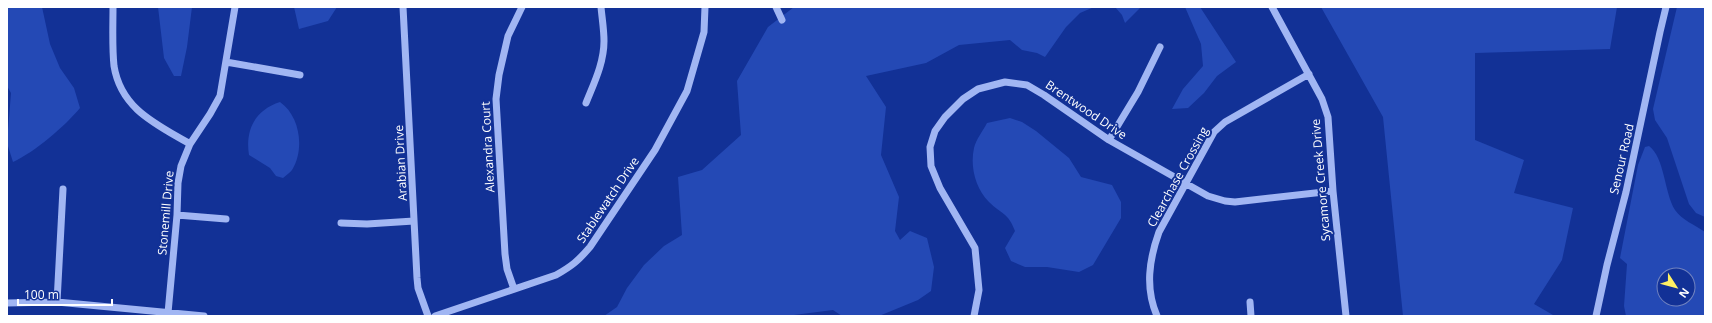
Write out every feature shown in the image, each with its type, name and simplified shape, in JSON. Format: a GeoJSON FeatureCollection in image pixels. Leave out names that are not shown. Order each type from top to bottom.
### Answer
{"type":"FeatureCollection","features":[{"type":"Feature","properties":{"kind":"street"},"geometry":{"type":"LineString","coordinates":[[113,7],[114,64],[121,89],[129,102],[138,112],[190,144]]}},
{"type":"Feature","properties":{"kind":"street","name":"Stonemill Drive"},"geometry":{"type":"LineString","coordinates":[[168,313],[177,215],[178,183],[181,166],[190,144],[220,96],[235,7]]}},
{"type":"Feature","properties":{"kind":"street","name":"Arabian Drive"},"geometry":{"type":"LineString","coordinates":[[403,7],[418,288],[428,316]]}},
{"type":"Feature","properties":{"kind":"street","name":"Alexandra Court"},"geometry":{"type":"LineString","coordinates":[[514,289],[507,269],[505,254],[496,99],[499,75],[508,36],[522,7]]}},
{"type":"Feature","properties":{"kind":"street"},"geometry":{"type":"LineString","coordinates":[[586,103],[596,80],[603,51],[601,7]]}},
{"type":"Feature","properties":{"kind":"street","name":"Stablewatch Drive"},"geometry":{"type":"LineString","coordinates":[[436,316],[556,275],[573,266],[590,247],[655,150],[687,91],[704,32],[705,7]]}},
{"type":"Feature","properties":{"kind":"street"},"geometry":{"type":"LineString","coordinates":[[776,7],[782,20]]}},
{"type":"Feature","properties":{"kind":"street","name":"Sycamore Creek Drive"},"geometry":{"type":"LineString","coordinates":[[1272,7],[1322,99],[1328,116],[1333,192],[1346,316]]}},
{"type":"Feature","properties":{"kind":"street","name":"Senour Road"},"geometry":{"type":"LineString","coordinates":[[1596,316],[1607,265],[1626,192],[1666,7]]}},
{"type":"Feature","properties":{"kind":"street"},"geometry":{"type":"LineString","coordinates":[[1108,140],[1138,92],[1160,46]]}},
{"type":"Feature","properties":{"kind":"street"},"geometry":{"type":"LineString","coordinates":[[226,62],[300,75]]}},
{"type":"Feature","properties":{"kind":"street","name":"Clearchase Crossing"},"geometry":{"type":"LineString","coordinates":[[1157,316],[1151,301],[1149,290],[1149,275],[1153,249],[1160,232],[1214,132],[1219,127],[1309,74]]}},
{"type":"Feature","properties":{"kind":"street","name":"Brentwood Drive"},"geometry":{"type":"LineString","coordinates":[[974,316],[979,290],[975,248],[940,188],[931,166],[930,147],[935,131],[945,117],[963,99],[978,88],[1005,82],[1027,85],[1044,95],[1108,140],[1208,196],[1225,202],[1333,192]]}},
{"type":"Feature","properties":{"kind":"street"},"geometry":{"type":"LineString","coordinates":[[57,302],[63,189]]}},
{"type":"Feature","properties":{"kind":"street"},"geometry":{"type":"LineString","coordinates":[[177,215],[226,220]]}},
{"type":"Feature","properties":{"kind":"street"},"geometry":{"type":"LineString","coordinates":[[341,223],[367,224],[414,221]]}},
{"type":"Feature","properties":{"kind":"street"},"geometry":{"type":"LineString","coordinates":[[7,303],[57,302],[204,316]]}},
{"type":"Feature","properties":{"kind":"street"},"geometry":{"type":"LineString","coordinates":[[1250,302],[1251,316]]}},
{"type":"Feature","properties":{"kind":"shaded area"},"geometry":{"type":"Polygon","coordinates":[[[7,7],[42,7],[50,44],[60,68],[74,88],[80,108],[49,138],[22,158],[13,162],[7,143],[11,93],[7,86],[7,7]]]}},
{"type":"Feature","properties":{"kind":"shaded area"},"geometry":{"type":"Polygon","coordinates":[[[158,7],[192,7],[187,47],[181,76],[174,76],[164,58],[158,7]]]}},
{"type":"Feature","properties":{"kind":"shaded area"},"geometry":{"type":"Polygon","coordinates":[[[294,7],[337,7],[328,21],[299,29],[294,7]]]}},
{"type":"Feature","properties":{"kind":"shaded area"},"geometry":{"type":"Polygon","coordinates":[[[794,7],[1094,7],[1080,13],[1066,27],[1045,57],[1037,53],[1022,50],[1010,40],[959,45],[926,63],[866,76],[886,107],[881,155],[899,197],[895,231],[900,240],[910,231],[927,238],[934,267],[931,291],[918,300],[879,316],[842,316],[833,310],[786,316],[604,316],[617,307],[627,288],[644,265],[664,246],[682,235],[678,177],[702,170],[741,135],[737,81],[768,27],[794,7]]]}},
{"type":"Feature","properties":{"kind":"shaded area"},"geometry":{"type":"Polygon","coordinates":[[[1115,7],[1141,7],[1125,23],[1122,15],[1115,7]]]}},
{"type":"Feature","properties":{"kind":"shaded area"},"geometry":{"type":"Polygon","coordinates":[[[1185,7],[1200,7],[1236,62],[1217,76],[1204,93],[1188,108],[1172,109],[1183,89],[1203,66],[1201,44],[1185,7]]]}},
{"type":"Feature","properties":{"kind":"shaded area"},"geometry":{"type":"Polygon","coordinates":[[[1321,7],[1617,7],[1610,49],[1475,53],[1475,140],[1524,160],[1514,193],[1573,208],[1562,260],[1534,304],[1553,315],[1552,316],[1403,316],[1383,117],[1321,7]]]}},
{"type":"Feature","properties":{"kind":"shaded area"},"geometry":{"type":"Polygon","coordinates":[[[1677,7],[1705,7],[1705,217],[1696,213],[1689,204],[1667,138],[1655,120],[1653,109],[1677,7]]]}},
{"type":"Feature","properties":{"kind":"shaded area"},"geometry":{"type":"Polygon","coordinates":[[[280,102],[287,108],[296,124],[299,143],[296,162],[291,171],[283,178],[276,176],[270,168],[249,155],[248,146],[250,129],[258,116],[264,110],[280,102]]]}},
{"type":"Feature","properties":{"kind":"shaded area"},"geometry":{"type":"Polygon","coordinates":[[[1010,118],[1022,122],[1036,131],[1069,158],[1081,177],[1112,185],[1121,202],[1121,218],[1093,265],[1079,272],[1047,267],[1025,267],[1011,261],[1005,248],[1015,231],[1010,220],[993,206],[984,196],[977,184],[973,169],[975,145],[987,123],[1010,118]]]}},
{"type":"Feature","properties":{"kind":"shaded area"},"geometry":{"type":"Polygon","coordinates":[[[1649,146],[1654,151],[1658,159],[1671,203],[1675,210],[1685,220],[1705,232],[1705,316],[1626,316],[1624,306],[1627,264],[1620,258],[1638,165],[1645,147],[1649,146]]]}}]}
